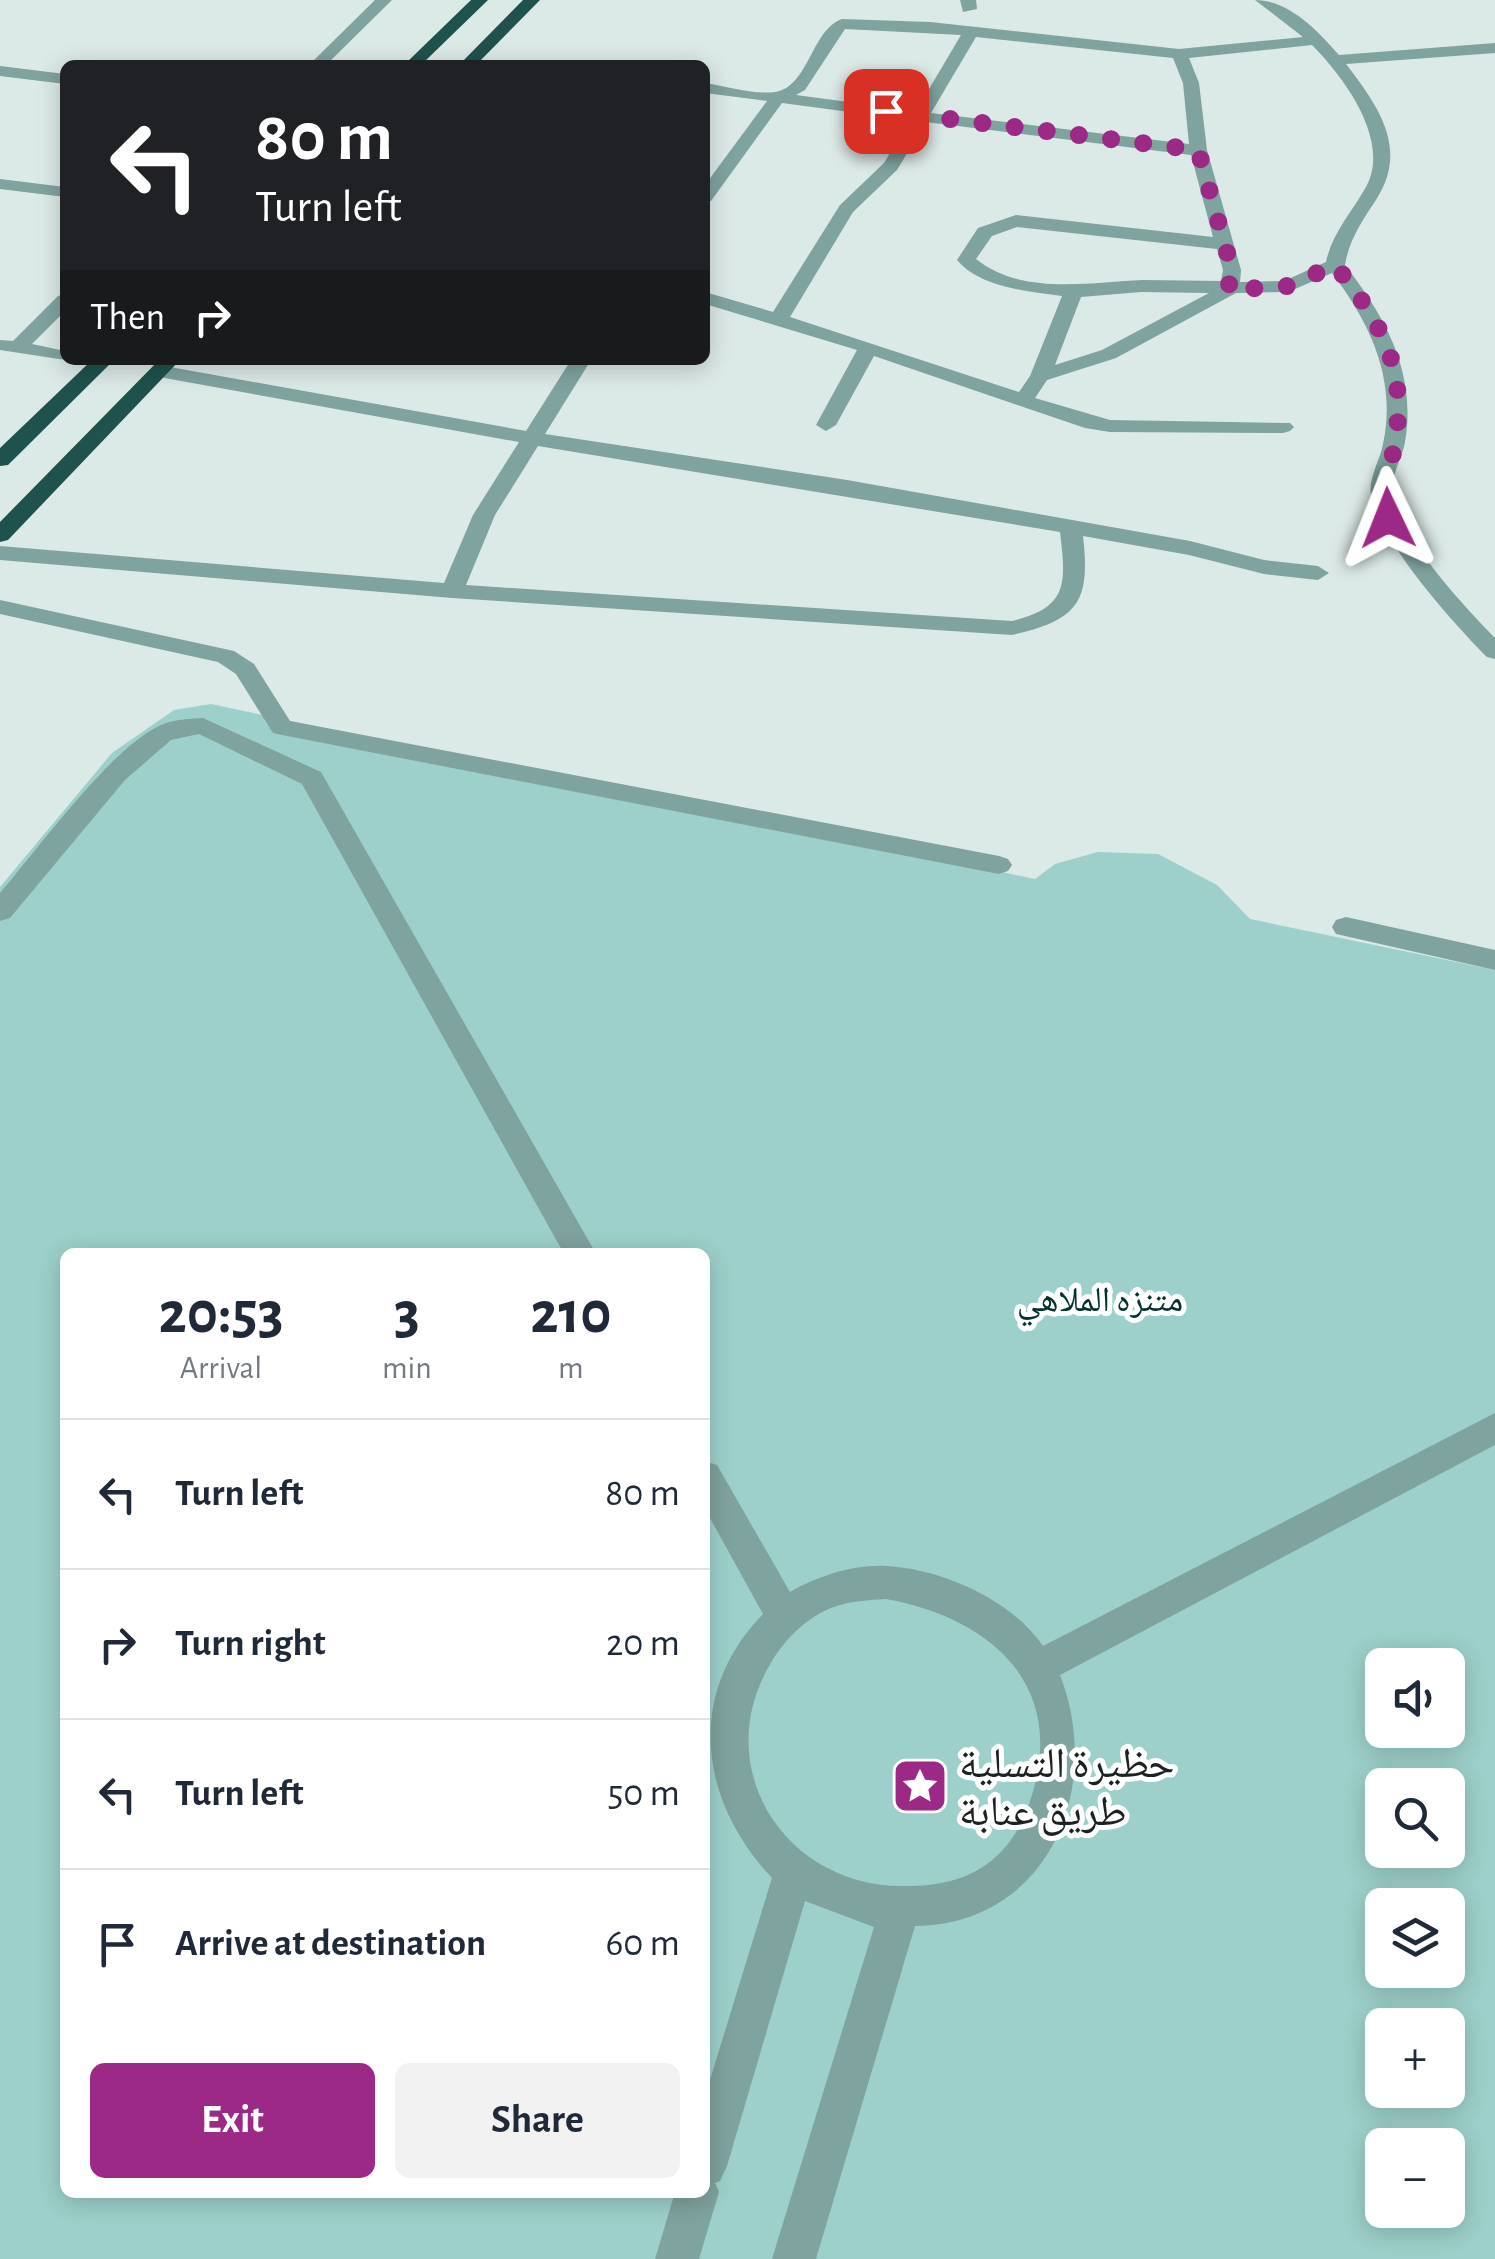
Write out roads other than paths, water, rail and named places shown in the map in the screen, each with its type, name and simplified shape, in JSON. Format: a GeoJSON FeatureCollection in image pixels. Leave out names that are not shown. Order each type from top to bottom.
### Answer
{"type":"FeatureCollection","features":[{"type":"Feature","properties":{"kind":"highway"},"geometry":{"type":"LineString","coordinates":[[417,60],[480,0]]}},
{"type":"Feature","properties":{"kind":"highway"},"geometry":{"type":"LineString","coordinates":[[472,60],[532,0]]}},
{"type":"Feature","properties":{"kind":"highway"},"geometry":{"type":"LineString","coordinates":[[0,460],[90,365]]}},
{"type":"Feature","properties":{"kind":"highway"},"geometry":{"type":"LineString","coordinates":[[0,535],[164,366]]}},
{"type":"Feature","properties":{"kind":"street"},"geometry":{"type":"LineString","coordinates":[[322,60],[384,0]]}},
{"type":"Feature","properties":{"kind":"street"},"geometry":{"type":"LineString","coordinates":[[1263,0],[1318,40],[1370,108],[1378,134],[1382,172],[1338,246],[1335,265],[1374,315],[1386,338],[1398,408],[1395,444],[1381,490],[1388,518],[1495,652]]}},
{"type":"Feature","properties":{"kind":"street"},"geometry":{"type":"LineString","coordinates":[[710,190],[778,99],[799,86],[842,24],[972,32],[1179,54],[1318,40]]}},
{"type":"Feature","properties":{"kind":"street"},"geometry":{"type":"LineString","coordinates":[[779,319],[846,209],[891,166],[972,32]]}},
{"type":"Feature","properties":{"kind":"street"},"geometry":{"type":"LineString","coordinates":[[1331,60],[1495,48]]}},
{"type":"Feature","properties":{"kind":"street"},"geometry":{"type":"LineString","coordinates":[[1468,49],[1495,72]]}},
{"type":"Feature","properties":{"kind":"street"},"geometry":{"type":"LineString","coordinates":[[1179,54],[1191,84],[1198,150],[1232,270],[1228,290]]}},
{"type":"Feature","properties":{"kind":"street"},"geometry":{"type":"LineString","coordinates":[[3,74],[60,79]]}},
{"type":"Feature","properties":{"kind":"street"},"geometry":{"type":"LineString","coordinates":[[710,89],[1198,150]]}},
{"type":"Feature","properties":{"kind":"street"},"geometry":{"type":"LineString","coordinates":[[0,184],[60,191]]}},
{"type":"Feature","properties":{"kind":"street"},"geometry":{"type":"LineString","coordinates":[[1222,244],[1030,220],[990,228],[968,252],[966,260],[972,268],[1018,282],[1073,292],[1141,286],[1228,290],[1288,286],[1335,265]]}},
{"type":"Feature","properties":{"kind":"street"},"geometry":{"type":"LineString","coordinates":[[1040,376],[1108,354],[1228,290]]}},
{"type":"Feature","properties":{"kind":"street"},"geometry":{"type":"LineString","coordinates":[[1024,398],[1040,376],[1073,292]]}},
{"type":"Feature","properties":{"kind":"street"},"geometry":{"type":"LineString","coordinates":[[710,299],[869,347],[1024,398],[1068,417],[1110,426],[1283,427]]}},
{"type":"Feature","properties":{"kind":"street"},"geometry":{"type":"LineString","coordinates":[[8,346],[60,304]]}},
{"type":"Feature","properties":{"kind":"street"},"geometry":{"type":"LineString","coordinates":[[8,346],[60,356]]}},
{"type":"Feature","properties":{"kind":"street"},"geometry":{"type":"LineString","coordinates":[[826,426],[869,347]]}},
{"type":"Feature","properties":{"kind":"street"},"geometry":{"type":"LineString","coordinates":[[452,591],[484,515],[577,365]]}},
{"type":"Feature","properties":{"kind":"street"},"geometry":{"type":"LineString","coordinates":[[164,366],[530,438],[846,487],[1190,548],[1264,567],[1318,573]]}},
{"type":"Feature","properties":{"kind":"street"},"geometry":{"type":"LineString","coordinates":[[0,552],[452,591],[1012,628],[1046,620],[1067,603],[1077,583],[1071,528]]}},
{"type":"Feature","properties":{"kind":"street"},"geometry":{"type":"LineString","coordinates":[[0,608],[226,656],[245,669],[282,727],[999,865]]}},
{"type":"Feature","properties":{"kind":"street"},"geometry":{"type":"LineString","coordinates":[[0,911],[116,774],[146,744],[179,726],[203,726],[312,778],[577,1248]]}},
{"type":"Feature","properties":{"kind":"street"},"geometry":{"type":"LineString","coordinates":[[1346,928],[1495,960]]}},
{"type":"Feature","properties":{"kind":"street"},"geometry":{"type":"LineString","coordinates":[[1037,1668],[1495,1428]]}},
{"type":"Feature","properties":{"kind":"street"},"geometry":{"type":"LineString","coordinates":[[710,1485],[784,1616]]}},
{"type":"Feature","properties":{"kind":"street"},"geometry":{"type":"LineString","coordinates":[[886,1582],[940,1592],[1000,1625],[1037,1668],[1058,1722],[1059,1780],[1040,1834],[1011,1870],[960,1900],[900,1911],[839,1899],[793,1874],[752,1828],[730,1774],[727,1716],[748,1656],[784,1616],[832,1590],[868,1584],[886,1582]]}},
{"type":"Feature","properties":{"kind":"street"},"geometry":{"type":"LineString","coordinates":[[710,2149],[793,1874]]}},
{"type":"Feature","properties":{"kind":"street"},"geometry":{"type":"LineString","coordinates":[[794,2259],[900,1911]]}},
{"type":"Feature","properties":{"kind":"street"},"geometry":{"type":"LineString","coordinates":[[677,2259],[695,2198]]}},
{"type":"Feature","properties":{"kind":"place","name":"حظيرة التسلية طريق عنابة"},"geometry":{"type":"Point","coordinates":[920,1786]}},
{"type":"Feature","properties":{"kind":"park label","name":"متنزه الملاهي"},"geometry":{"type":"Point","coordinates":[1100,1299]}}]}
